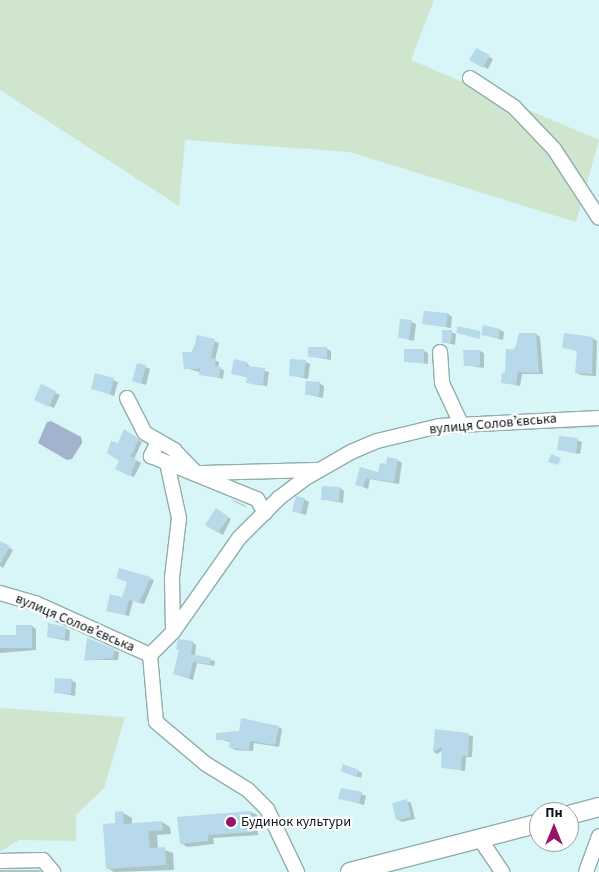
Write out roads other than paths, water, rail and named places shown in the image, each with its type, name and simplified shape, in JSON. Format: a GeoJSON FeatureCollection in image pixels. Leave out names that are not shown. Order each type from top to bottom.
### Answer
{"type":"FeatureCollection","features":[{"type":"Feature","properties":{"kind":"main road"},"geometry":{"type":"LineString","coordinates":[[579,812],[599,807]]}},
{"type":"Feature","properties":{"kind":"main road"},"geometry":{"type":"LineString","coordinates":[[350,872],[529,826]]}},
{"type":"Feature","properties":{"kind":"street"},"geometry":{"type":"LineString","coordinates":[[470,78],[514,107],[554,149],[599,218]]}},
{"type":"Feature","properties":{"kind":"street"},"geometry":{"type":"LineString","coordinates":[[440,352],[442,383],[461,424]]}},
{"type":"Feature","properties":{"kind":"street"},"geometry":{"type":"LineString","coordinates":[[127,398],[145,433],[174,450],[198,475],[319,470]]}},
{"type":"Feature","properties":{"kind":"street","name":"вулиця Соловʼєвська"},"geometry":{"type":"LineString","coordinates":[[150,655],[173,632],[224,557],[280,498],[319,470],[377,442],[422,430],[461,424],[599,418]]}},
{"type":"Feature","properties":{"kind":"street"},"geometry":{"type":"LineString","coordinates":[[158,441],[151,456],[257,499],[265,513]]}},
{"type":"Feature","properties":{"kind":"street"},"geometry":{"type":"LineString","coordinates":[[168,464],[179,518],[172,578],[173,632]]}},
{"type":"Feature","properties":{"kind":"street","name":"вулиця Соловʼєвська"},"geometry":{"type":"LineString","coordinates":[[0,593],[35,603],[150,655]]}},
{"type":"Feature","properties":{"kind":"street","name":"вулиця Соловʼєвська"},"geometry":{"type":"LineString","coordinates":[[150,655],[156,722],[206,764],[248,790],[267,809],[297,872]]}},
{"type":"Feature","properties":{"kind":"street"},"geometry":{"type":"LineString","coordinates":[[586,872],[599,836]]}},
{"type":"Feature","properties":{"kind":"street"},"geometry":{"type":"LineString","coordinates":[[480,839],[502,872]]}},
{"type":"Feature","properties":{"kind":"street"},"geometry":{"type":"LineString","coordinates":[[0,861],[43,860],[53,872]]}},
{"type":"Feature","properties":{"kind":"water"},"geometry":{"type":"Polygon","coordinates":[[[51,421],[81,437],[82,443],[72,459],[67,460],[38,443],[47,422],[51,421]]]}},
{"type":"Feature","properties":{"kind":"place","name":"Будинок культури"},"geometry":{"type":"Point","coordinates":[231,822]}}]}
